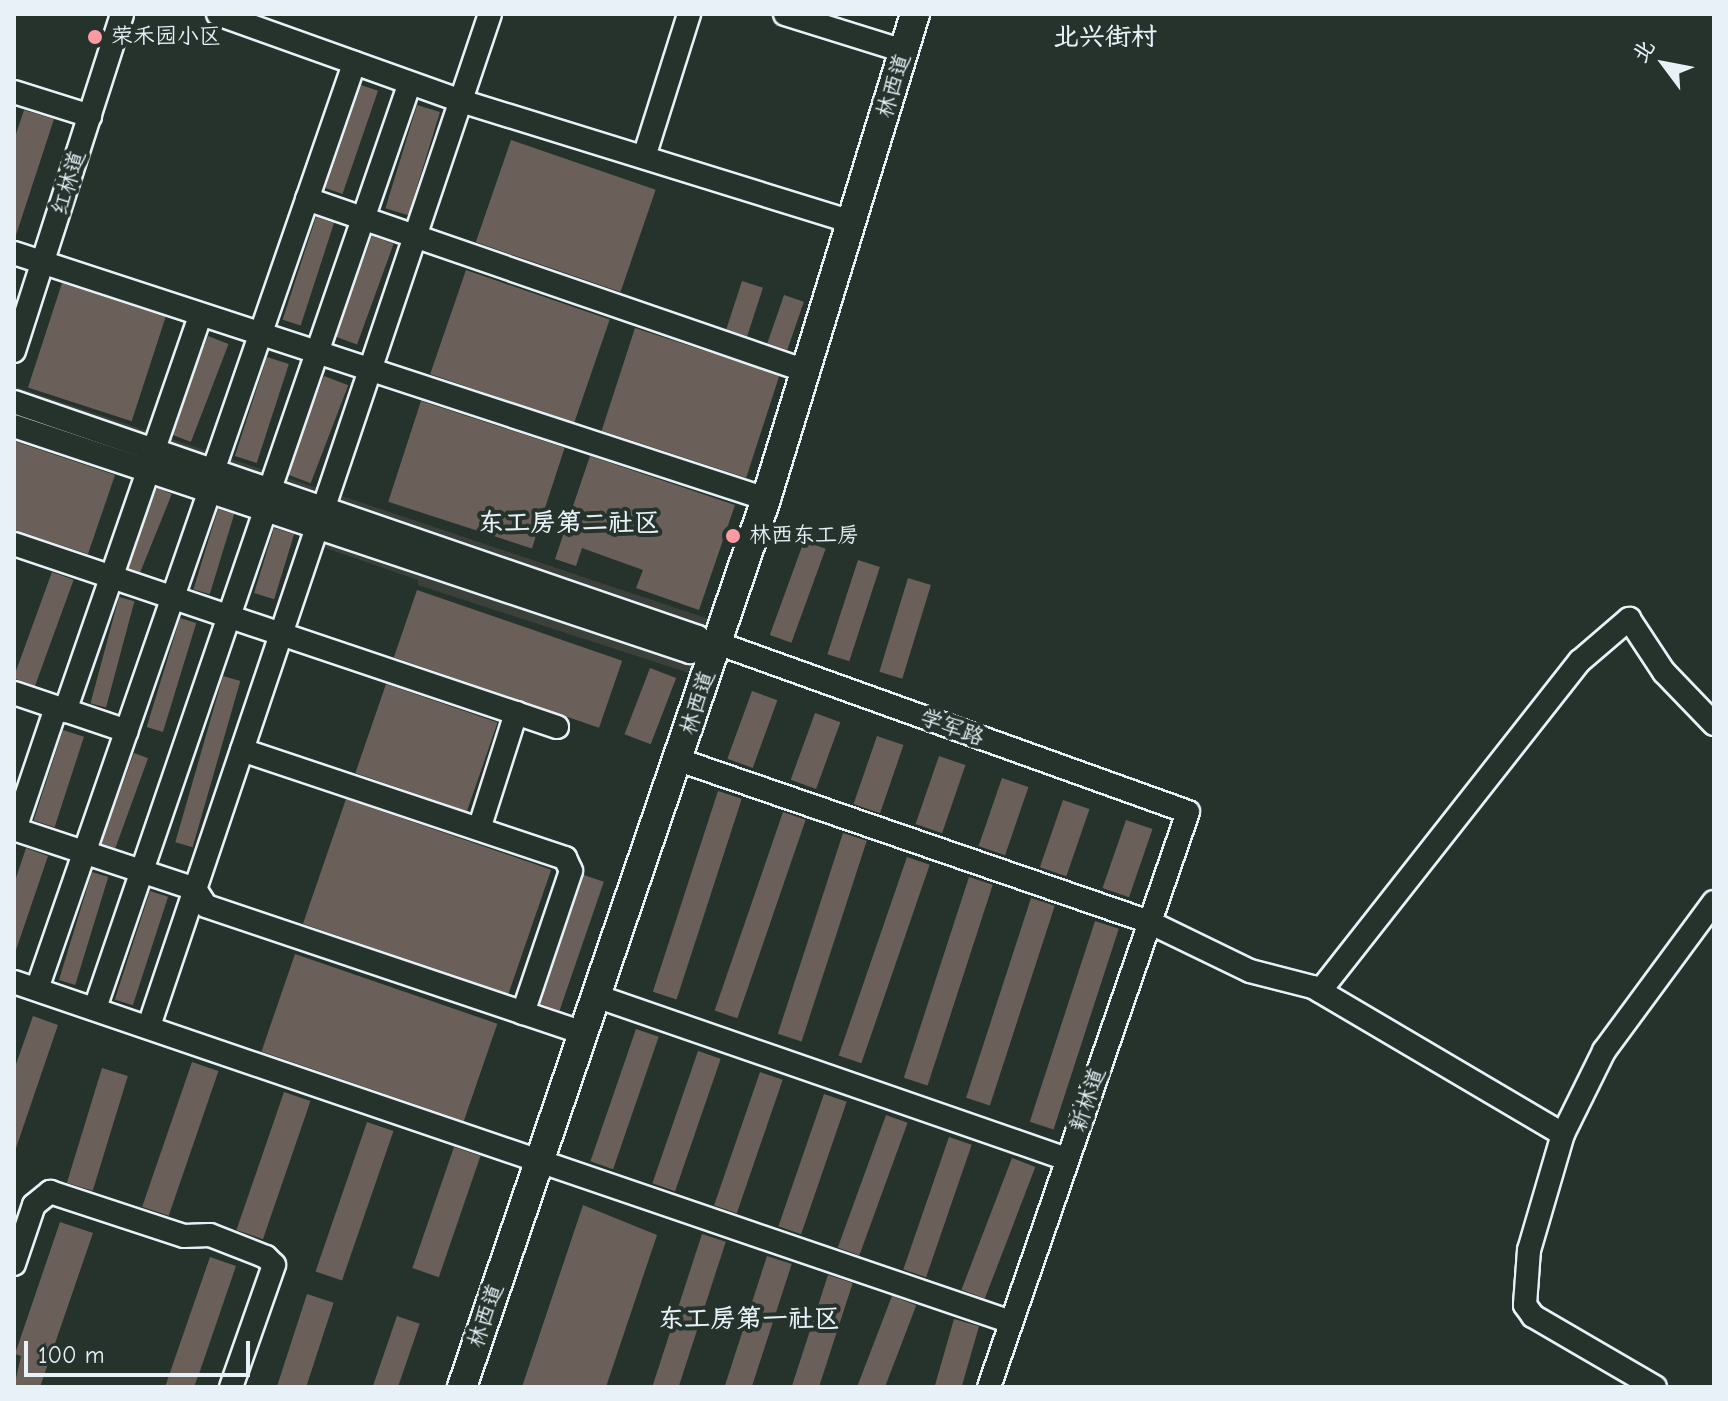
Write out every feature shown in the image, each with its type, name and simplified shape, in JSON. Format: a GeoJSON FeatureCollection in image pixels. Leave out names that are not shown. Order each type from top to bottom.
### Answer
{"type":"FeatureCollection","features":[{"type":"Feature","properties":{"kind":"main road","name":"林西道"},"geometry":{"type":"LineString","coordinates":[[462,1387],[679,760],[709,644],[766,499],[915,14]]}},
{"type":"Feature","properties":{"kind":"street"},"geometry":{"type":"LineString","coordinates":[[218,14],[461,101],[853,222]]}},
{"type":"Feature","properties":{"kind":"street"},"geometry":{"type":"LineString","coordinates":[[149,1026],[490,14]]}},
{"type":"Feature","properties":{"kind":"street"},"geometry":{"type":"LineString","coordinates":[[644,157],[689,14]]}},
{"type":"Feature","properties":{"kind":"street"},"geometry":{"type":"LineString","coordinates":[[785,14],[904,51]]}},
{"type":"Feature","properties":{"kind":"street","name":"红林道"},"geometry":{"type":"LineString","coordinates":[[14,351],[44,264],[119,15]]}},
{"type":"Feature","properties":{"kind":"street"},"geometry":{"type":"LineString","coordinates":[[37,989],[354,63]]}},
{"type":"Feature","properties":{"kind":"street"},"geometry":{"type":"LineString","coordinates":[[95,1008],[410,83]]}},
{"type":"Feature","properties":{"kind":"street"},"geometry":{"type":"LineString","coordinates":[[14,92],[90,116]]}},
{"type":"Feature","properties":{"kind":"street"},"geometry":{"type":"LineString","coordinates":[[307,199],[806,371]]}},
{"type":"Feature","properties":{"kind":"street"},"geometry":{"type":"LineString","coordinates":[[14,253],[766,499]]}},
{"type":"Feature","properties":{"kind":"street"},"geometry":{"type":"LineString","coordinates":[[200,316],[111,577],[14,829],[195,889],[206,906],[583,1033]]}},
{"type":"Feature","properties":{"kind":"street"},"geometry":{"type":"LineString","coordinates":[[14,402],[151,460]]}},
{"type":"Feature","properties":{"kind":"street"},"geometry":{"type":"LineString","coordinates":[[14,426],[151,460],[321,516]]}},
{"type":"Feature","properties":{"kind":"street","name":"学军路"},"geometry":{"type":"LineString","coordinates":[[321,516],[698,637],[709,644],[1188,812]]}},
{"type":"Feature","properties":{"kind":"street"},"geometry":{"type":"LineString","coordinates":[[14,544],[557,727]]}},
{"type":"Feature","properties":{"kind":"street"},"geometry":{"type":"LineString","coordinates":[[1320,991],[1580,661],[1629,619],[1664,672],[1714,724]]}},
{"type":"Feature","properties":{"kind":"street"},"geometry":{"type":"LineString","coordinates":[[14,693],[127,731]]}},
{"type":"Feature","properties":{"kind":"street"},"geometry":{"type":"LineString","coordinates":[[479,829],[516,713]]}},
{"type":"Feature","properties":{"kind":"street"},"geometry":{"type":"LineString","coordinates":[[242,750],[565,858],[571,871],[523,1013]]}},
{"type":"Feature","properties":{"kind":"street"},"geometry":{"type":"LineString","coordinates":[[679,760],[1149,922],[1250,971],[1320,991],[1563,1134]]}},
{"type":"Feature","properties":{"kind":"street","name":"新林道"},"geometry":{"type":"LineString","coordinates":[[989,1387],[1188,812]]}},
{"type":"Feature","properties":{"kind":"street"},"geometry":{"type":"LineString","coordinates":[[1655,1387],[1533,1316],[1525,1305],[1529,1250],[1563,1134],[1604,1051],[1714,902]]}},
{"type":"Feature","properties":{"kind":"street"},"geometry":{"type":"LineString","coordinates":[[14,982],[540,1158],[1011,1322]]}},
{"type":"Feature","properties":{"kind":"street"},"geometry":{"type":"LineString","coordinates":[[596,996],[1068,1159]]}},
{"type":"Feature","properties":{"kind":"street"},"geometry":{"type":"LineString","coordinates":[[14,1264],[34,1205],[50,1192],[184,1236],[210,1235],[266,1257],[274,1265],[231,1387]]}},
{"type":"Feature","properties":{"kind":"shaded area"},"geometry":{"type":"Polygon","coordinates":[[[16,387],[709,619],[692,674],[418,585],[418,580],[314,544],[320,528],[14,427],[16,387]]]}},
{"type":"Feature","properties":{"kind":"building"},"geometry":{"type":"Polygon","coordinates":[[[361,85],[378,91],[343,194],[326,188],[361,85]]]}},
{"type":"Feature","properties":{"kind":"building"},"geometry":{"type":"Polygon","coordinates":[[[417,105],[440,112],[408,215],[385,208],[417,105]]]}},
{"type":"Feature","properties":{"kind":"building"},"geometry":{"type":"Polygon","coordinates":[[[24,110],[54,119],[16,235],[14,140],[24,110]]]}},
{"type":"Feature","properties":{"kind":"building"},"geometry":{"type":"Polygon","coordinates":[[[511,140],[656,190],[621,292],[476,242],[511,140]]]}},
{"type":"Feature","properties":{"kind":"building"},"geometry":{"type":"Polygon","coordinates":[[[316,217],[334,223],[301,326],[283,320],[316,217]]]}},
{"type":"Feature","properties":{"kind":"building"},"geometry":{"type":"Polygon","coordinates":[[[372,236],[394,244],[357,344],[335,337],[372,236]]]}},
{"type":"Feature","properties":{"kind":"building"},"geometry":{"type":"Polygon","coordinates":[[[466,270],[610,319],[574,423],[430,374],[466,270]]]}},
{"type":"Feature","properties":{"kind":"building"},"geometry":{"type":"Polygon","coordinates":[[[742,281],[763,288],[747,336],[726,330],[742,281]]]}},
{"type":"Feature","properties":{"kind":"building"},"geometry":{"type":"Polygon","coordinates":[[[62,283],[166,317],[132,421],[28,388],[62,283]]]}},
{"type":"Feature","properties":{"kind":"building"},"geometry":{"type":"Polygon","coordinates":[[[784,295],[804,302],[787,350],[767,343],[784,295]]]}},
{"type":"Feature","properties":{"kind":"building"},"geometry":{"type":"Polygon","coordinates":[[[635,328],[780,375],[746,478],[602,431],[635,328]]]}},
{"type":"Feature","properties":{"kind":"building"},"geometry":{"type":"Polygon","coordinates":[[[208,336],[229,344],[191,442],[170,434],[208,336]]]}},
{"type":"Feature","properties":{"kind":"building"},"geometry":{"type":"Polygon","coordinates":[[[267,357],[289,364],[257,463],[235,456],[267,357]]]}},
{"type":"Feature","properties":{"kind":"building"},"geometry":{"type":"Polygon","coordinates":[[[324,376],[348,385],[311,483],[286,474],[324,376]]]}},
{"type":"Feature","properties":{"kind":"building"},"geometry":{"type":"Polygon","coordinates":[[[421,401],[565,448],[532,548],[388,502],[421,401]]]}},
{"type":"Feature","properties":{"kind":"building"},"geometry":{"type":"Polygon","coordinates":[[[14,441],[115,475],[88,554],[14,530],[14,441]]]}},
{"type":"Feature","properties":{"kind":"building"},"geometry":{"type":"Polygon","coordinates":[[[590,456],[735,505],[699,610],[636,588],[643,570],[582,548],[576,566],[555,559],[590,456]]]}},
{"type":"Feature","properties":{"kind":"building"},"geometry":{"type":"Polygon","coordinates":[[[157,488],[172,494],[140,573],[125,567],[157,488]]]}},
{"type":"Feature","properties":{"kind":"building"},"geometry":{"type":"Polygon","coordinates":[[[218,509],[234,514],[210,594],[193,589],[218,509]]]}},
{"type":"Feature","properties":{"kind":"building"},"geometry":{"type":"Polygon","coordinates":[[[274,528],[294,534],[274,599],[254,593],[274,528]]]}},
{"type":"Feature","properties":{"kind":"building"},"geometry":{"type":"Polygon","coordinates":[[[804,541],[826,549],[791,643],[770,635],[804,541]]]}},
{"type":"Feature","properties":{"kind":"building"},"geometry":{"type":"Polygon","coordinates":[[[858,560],[880,567],[849,661],[827,654],[858,560]]]}},
{"type":"Feature","properties":{"kind":"building"},"geometry":{"type":"Polygon","coordinates":[[[52,572],[74,580],[35,686],[14,676],[52,572]]]}},
{"type":"Feature","properties":{"kind":"building"},"geometry":{"type":"Polygon","coordinates":[[[908,578],[931,585],[902,679],[879,672],[908,578]]]}},
{"type":"Feature","properties":{"kind":"building"},"geometry":{"type":"Polygon","coordinates":[[[417,590],[622,661],[599,728],[394,657],[417,590]]]}},
{"type":"Feature","properties":{"kind":"building"},"geometry":{"type":"Polygon","coordinates":[[[119,597],[134,601],[106,707],[91,703],[119,597]]]}},
{"type":"Feature","properties":{"kind":"building"},"geometry":{"type":"Polygon","coordinates":[[[180,618],[196,623],[163,732],[147,727],[180,618]]]}},
{"type":"Feature","properties":{"kind":"building"},"geometry":{"type":"Polygon","coordinates":[[[650,668],[676,678],[651,744],[625,734],[650,668]]]}},
{"type":"Feature","properties":{"kind":"building"},"geometry":{"type":"Polygon","coordinates":[[[223,676],[240,681],[193,847],[175,842],[223,676]]]}},
{"type":"Feature","properties":{"kind":"building"},"geometry":{"type":"Polygon","coordinates":[[[386,684],[498,722],[467,811],[355,773],[386,684]]]}},
{"type":"Feature","properties":{"kind":"building"},"geometry":{"type":"Polygon","coordinates":[[[752,691],[777,700],[753,768],[727,759],[752,691]]]}},
{"type":"Feature","properties":{"kind":"building"},"geometry":{"type":"Polygon","coordinates":[[[815,713],[840,722],[816,789],[791,780],[815,713]]]}},
{"type":"Feature","properties":{"kind":"building"},"geometry":{"type":"Polygon","coordinates":[[[63,730],[84,737],[55,827],[34,820],[63,730]]]}},
{"type":"Feature","properties":{"kind":"building"},"geometry":{"type":"Polygon","coordinates":[[[877,736],[903,745],[880,813],[854,804],[877,736]]]}},
{"type":"Feature","properties":{"kind":"building"},"geometry":{"type":"Polygon","coordinates":[[[134,753],[148,758],[115,848],[101,843],[134,753]]]}},
{"type":"Feature","properties":{"kind":"building"},"geometry":{"type":"Polygon","coordinates":[[[939,756],[965,765],[942,833],[916,824],[939,756]]]}},
{"type":"Feature","properties":{"kind":"building"},"geometry":{"type":"Polygon","coordinates":[[[1002,778],[1028,787],[1005,855],[979,846],[1002,778]]]}},
{"type":"Feature","properties":{"kind":"building"},"geometry":{"type":"Polygon","coordinates":[[[718,791],[742,799],[677,999],[653,992],[718,791]]]}},
{"type":"Feature","properties":{"kind":"building"},"geometry":{"type":"Polygon","coordinates":[[[346,799],[551,870],[508,994],[303,924],[346,799]]]}},
{"type":"Feature","properties":{"kind":"building"},"geometry":{"type":"Polygon","coordinates":[[[1063,800],[1089,809],[1066,876],[1040,867],[1063,800]]]}},
{"type":"Feature","properties":{"kind":"building"},"geometry":{"type":"Polygon","coordinates":[[[783,812],[806,820],[737,1018],[715,1011],[783,812]]]}},
{"type":"Feature","properties":{"kind":"building"},"geometry":{"type":"Polygon","coordinates":[[[1126,820],[1152,829],[1129,897],[1103,888],[1126,820]]]}},
{"type":"Feature","properties":{"kind":"building"},"geometry":{"type":"Polygon","coordinates":[[[843,833],[867,841],[802,1041],[778,1034],[843,833]]]}},
{"type":"Feature","properties":{"kind":"building"},"geometry":{"type":"Polygon","coordinates":[[[26,848],[48,856],[16,950],[14,884],[26,848]]]}},
{"type":"Feature","properties":{"kind":"building"},"geometry":{"type":"Polygon","coordinates":[[[907,857],[930,865],[861,1063],[839,1056],[907,857]]]}},
{"type":"Feature","properties":{"kind":"building"},"geometry":{"type":"Polygon","coordinates":[[[92,872],[108,877],[75,985],[59,980],[92,872]]]}},
{"type":"Feature","properties":{"kind":"building"},"geometry":{"type":"Polygon","coordinates":[[[584,875],[604,882],[560,1010],[540,1004],[584,875]]]}},
{"type":"Feature","properties":{"kind":"building"},"geometry":{"type":"Polygon","coordinates":[[[969,877],[993,885],[928,1085],[904,1078],[969,877]]]}},
{"type":"Feature","properties":{"kind":"building"},"geometry":{"type":"Polygon","coordinates":[[[150,891],[168,897],[133,1005],[115,999],[150,891]]]}},
{"type":"Feature","properties":{"kind":"building"},"geometry":{"type":"Polygon","coordinates":[[[1031,898],[1055,906],[990,1105],[966,1098],[1031,898]]]}},
{"type":"Feature","properties":{"kind":"building"},"geometry":{"type":"Polygon","coordinates":[[[1095,921],[1119,929],[1054,1129],[1030,1122],[1095,921]]]}},
{"type":"Feature","properties":{"kind":"building"},"geometry":{"type":"Polygon","coordinates":[[[295,954],[497,1024],[464,1121],[261,1051],[295,954]]]}},
{"type":"Feature","properties":{"kind":"building"},"geometry":{"type":"Polygon","coordinates":[[[33,1016],[58,1025],[16,1148],[14,1070],[33,1016]]]}},
{"type":"Feature","properties":{"kind":"building"},"geometry":{"type":"Polygon","coordinates":[[[636,1029],[659,1037],[613,1169],[590,1161],[636,1029]]]}},
{"type":"Feature","properties":{"kind":"building"},"geometry":{"type":"Polygon","coordinates":[[[698,1051],[721,1059],[675,1191],[652,1183],[698,1051]]]}},
{"type":"Feature","properties":{"kind":"building"},"geometry":{"type":"Polygon","coordinates":[[[192,1062],[218,1071],[169,1216],[142,1207],[192,1062]]]}},
{"type":"Feature","properties":{"kind":"building"},"geometry":{"type":"Polygon","coordinates":[[[102,1068],[128,1076],[93,1191],[67,1183],[102,1068]]]}},
{"type":"Feature","properties":{"kind":"building"},"geometry":{"type":"Polygon","coordinates":[[[760,1072],[783,1080],[737,1213],[714,1205],[760,1072]]]}},
{"type":"Feature","properties":{"kind":"building"},"geometry":{"type":"Polygon","coordinates":[[[284,1092],[310,1101],[263,1239],[236,1230],[284,1092]]]}},
{"type":"Feature","properties":{"kind":"building"},"geometry":{"type":"Polygon","coordinates":[[[824,1094],[847,1102],[801,1234],[778,1226],[824,1094]]]}},
{"type":"Feature","properties":{"kind":"building"},"geometry":{"type":"Polygon","coordinates":[[[886,1115],[908,1123],[859,1255],[838,1247],[886,1115]]]}},
{"type":"Feature","properties":{"kind":"building"},"geometry":{"type":"Polygon","coordinates":[[[367,1122],[393,1131],[342,1281],[316,1271],[367,1122]]]}},
{"type":"Feature","properties":{"kind":"building"},"geometry":{"type":"Polygon","coordinates":[[[949,1137],[972,1145],[926,1277],[903,1269],[949,1137]]]}},
{"type":"Feature","properties":{"kind":"building"},"geometry":{"type":"Polygon","coordinates":[[[454,1147],[480,1156],[439,1277],[412,1268],[454,1147]]]}},
{"type":"Feature","properties":{"kind":"building"},"geometry":{"type":"Polygon","coordinates":[[[1012,1158],[1035,1167],[985,1299],[961,1290],[1012,1158]]]}},
{"type":"Feature","properties":{"kind":"building"},"geometry":{"type":"Polygon","coordinates":[[[583,1205],[657,1235],[606,1387],[522,1387],[583,1205]]]}},
{"type":"Feature","properties":{"kind":"building"},"geometry":{"type":"Polygon","coordinates":[[[60,1222],[93,1233],[40,1387],[14,1387],[21,1356],[15,1354],[60,1222]]]}},
{"type":"Feature","properties":{"kind":"building"},"geometry":{"type":"Polygon","coordinates":[[[702,1234],[726,1242],[679,1387],[652,1387],[702,1234]]]}},
{"type":"Feature","properties":{"kind":"building"},"geometry":{"type":"Polygon","coordinates":[[[767,1256],[792,1264],[752,1387],[724,1387],[767,1256]]]}},
{"type":"Feature","properties":{"kind":"building"},"geometry":{"type":"Polygon","coordinates":[[[210,1257],[236,1266],[200,1371],[194,1387],[165,1387],[210,1257]]]}},
{"type":"Feature","properties":{"kind":"building"},"geometry":{"type":"Polygon","coordinates":[[[828,1275],[853,1283],[819,1387],[792,1387],[828,1275]]]}},
{"type":"Feature","properties":{"kind":"building"},"geometry":{"type":"Polygon","coordinates":[[[307,1294],[334,1303],[306,1387],[277,1387],[307,1294]]]}},
{"type":"Feature","properties":{"kind":"building"},"geometry":{"type":"Polygon","coordinates":[[[892,1296],[916,1305],[885,1387],[858,1386],[892,1296]]]}},
{"type":"Feature","properties":{"kind":"building"},"geometry":{"type":"Polygon","coordinates":[[[397,1316],[420,1324],[398,1387],[373,1387],[397,1316]]]}},
{"type":"Feature","properties":{"kind":"building"},"geometry":{"type":"Polygon","coordinates":[[[954,1319],[979,1326],[962,1387],[935,1387],[954,1319]]]}},
{"type":"Feature","properties":{"kind":"place","name":"荣禾园小区"},"geometry":{"type":"Point","coordinates":[95,37]}},
{"type":"Feature","properties":{"kind":"place","name":"林西东工房"},"geometry":{"type":"Point","coordinates":[733,536]}},
{"type":"Feature","properties":{"kind":"district","name":"北兴街村"},"geometry":{"type":"Point","coordinates":[1105,38]}},
{"type":"Feature","properties":{"kind":"district","name":"东工房第二社区"},"geometry":{"type":"Point","coordinates":[569,524]}},
{"type":"Feature","properties":{"kind":"district","name":"东工房第一社区"},"geometry":{"type":"Point","coordinates":[749,1320]}}]}
